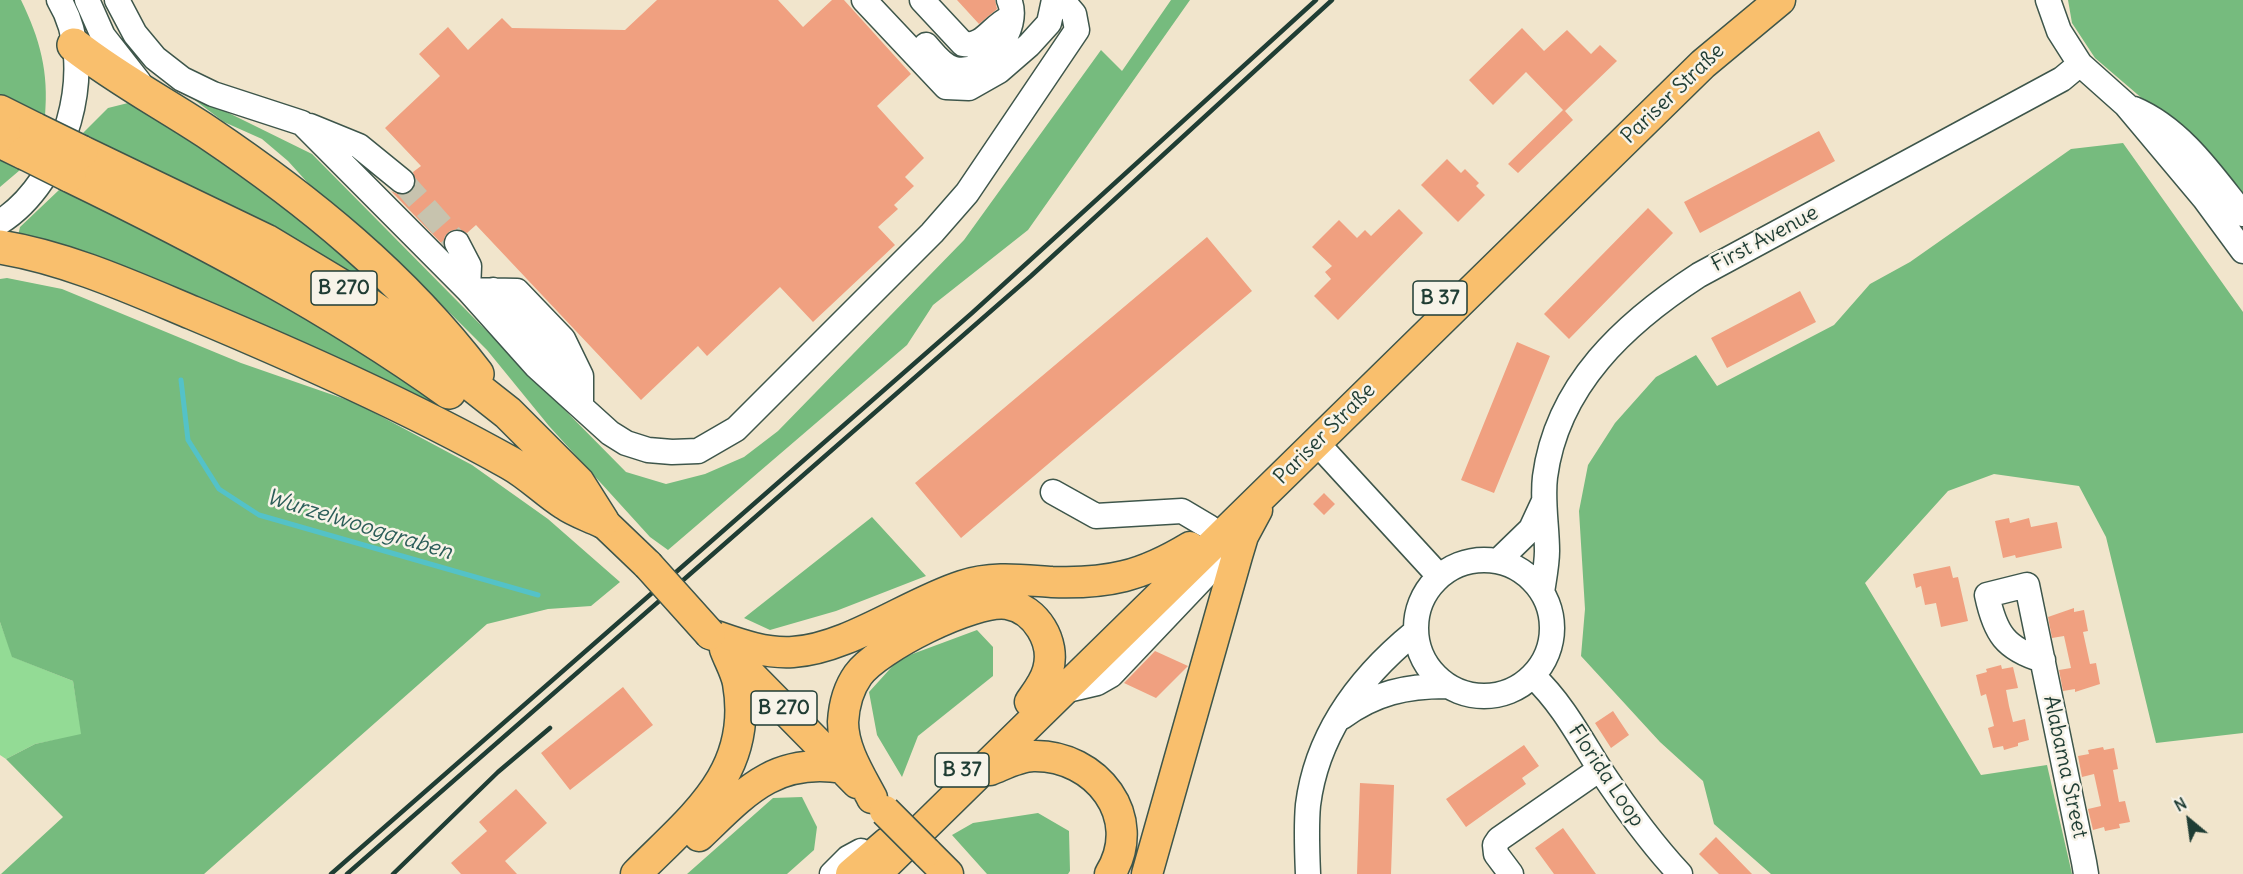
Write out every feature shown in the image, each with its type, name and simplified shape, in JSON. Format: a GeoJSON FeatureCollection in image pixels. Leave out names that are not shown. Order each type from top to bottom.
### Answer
{"type":"FeatureCollection","features":[{"type":"Feature","properties":{"kind":"highway"},"geometry":{"type":"LineString","coordinates":[[74,45],[109,72],[247,160],[365,252],[450,338],[508,413]]}},
{"type":"Feature","properties":{"kind":"highway","name":"B 270"},"geometry":{"type":"LineString","coordinates":[[0,112],[20,141],[266,241],[349,291],[390,320],[508,413],[578,483],[602,521]]}},
{"type":"Feature","properties":{"kind":"highway","name":"B 270"},"geometry":{"type":"LineString","coordinates":[[75,163],[365,335],[497,427],[602,521]]}},
{"type":"Feature","properties":{"kind":"highway"},"geometry":{"type":"LineString","coordinates":[[0,247],[32,252],[243,334],[409,411],[512,464],[566,504],[602,521]]}},
{"type":"Feature","properties":{"kind":"highway"},"geometry":{"type":"LineString","coordinates":[[0,262],[27,261],[85,271]]}},
{"type":"Feature","properties":{"kind":"main road","name":"Pariser Straße"},"geometry":{"type":"LineString","coordinates":[[863,874],[895,830],[1200,537],[1691,51],[1747,0]]}},
{"type":"Feature","properties":{"kind":"main road","name":"Pariser Straße"},"geometry":{"type":"LineString","coordinates":[[876,874],[895,830],[978,775],[1703,64],[1780,0]]}},
{"type":"Feature","properties":{"kind":"main road"},"geometry":{"type":"LineString","coordinates":[[1147,874],[1243,536],[1278,480]]}},
{"type":"Feature","properties":{"kind":"main road","name":"B 270"},"geometry":{"type":"LineString","coordinates":[[602,521],[648,565],[717,641],[843,768],[895,830],[948,874]]}},
{"type":"Feature","properties":{"kind":"main road"},"geometry":{"type":"LineString","coordinates":[[717,641],[749,648],[793,652],[828,645],[962,586],[992,578],[1064,582],[1131,576],[1146,572],[1200,537]]}},
{"type":"Feature","properties":{"kind":"main road"},"geometry":{"type":"LineString","coordinates":[[881,874],[895,830],[851,758],[843,724],[848,692],[859,674],[877,656],[972,608],[1008,604],[1031,616],[1040,625],[1047,640],[1050,654],[1048,672],[1030,702]]}},
{"type":"Feature","properties":{"kind":"main road"},"geometry":{"type":"LineString","coordinates":[[636,874],[721,784],[732,759],[740,709],[738,681],[717,641]]}},
{"type":"Feature","properties":{"kind":"main road"},"geometry":{"type":"LineString","coordinates":[[978,775],[1034,756],[1077,764],[1096,776],[1116,808],[1120,824],[1119,855],[1110,874]]}},
{"type":"Feature","properties":{"kind":"main road"},"geometry":{"type":"LineString","coordinates":[[660,874],[750,787],[790,768],[826,765],[843,768]]}},
{"type":"Feature","properties":{"kind":"main road"},"geometry":{"type":"LineString","coordinates":[[851,874],[895,830]]}},
{"type":"Feature","properties":{"kind":"street"},"geometry":{"type":"LineString","coordinates":[[87,0],[103,36],[156,102]]}},
{"type":"Feature","properties":{"kind":"street"},"geometry":{"type":"LineString","coordinates":[[117,0],[135,34],[155,58],[182,79],[213,94],[302,123],[358,146],[402,181]]}},
{"type":"Feature","properties":{"kind":"street"},"geometry":{"type":"LineString","coordinates":[[864,0],[946,87],[969,88],[999,71],[1035,39],[1049,23],[1054,0]]}},
{"type":"Feature","properties":{"kind":"street"},"geometry":{"type":"LineString","coordinates":[[874,0],[890,7],[943,64],[956,69],[968,69],[982,64],[994,54],[1011,10]]}},
{"type":"Feature","properties":{"kind":"street"},"geometry":{"type":"LineString","coordinates":[[922,0],[963,44],[970,45],[978,43],[1005,19],[1011,10]]}},
{"type":"Feature","properties":{"kind":"street"},"geometry":{"type":"LineString","coordinates":[[302,123],[468,290],[536,366],[609,433],[626,443],[648,450],[698,451],[736,429],[899,267],[967,194],[1077,30],[1074,14],[1062,0]]}},
{"type":"Feature","properties":{"kind":"street"},"geometry":{"type":"LineString","coordinates":[[2048,0],[2059,31],[2080,64],[2126,105],[2204,198],[2243,251]]}},
{"type":"Feature","properties":{"kind":"street"},"geometry":{"type":"LineString","coordinates":[[0,222],[11,216],[32,194],[59,149],[73,104],[74,45],[61,1]]}},
{"type":"Feature","properties":{"kind":"street"},"geometry":{"type":"LineString","coordinates":[[1011,10],[1035,39]]}},
{"type":"Feature","properties":{"kind":"street","name":"First Avenue"},"geometry":{"type":"LineString","coordinates":[[1542,592],[1547,554],[1545,479],[1551,447],[1586,375],[1616,337],[1655,303],[1699,275],[2062,79],[2080,64]]}},
{"type":"Feature","properties":{"kind":"street"},"geometry":{"type":"LineString","coordinates":[[2126,105],[2152,116],[2172,131],[2243,214]]}},
{"type":"Feature","properties":{"kind":"street"},"geometry":{"type":"LineString","coordinates":[[457,243],[468,266],[468,290]]}},
{"type":"Feature","properties":{"kind":"street"},"geometry":{"type":"LineString","coordinates":[[468,290],[517,291],[563,339],[581,376],[580,406]]}},
{"type":"Feature","properties":{"kind":"street"},"geometry":{"type":"LineString","coordinates":[[1316,442],[1439,576]]}},
{"type":"Feature","properties":{"kind":"street"},"geometry":{"type":"LineString","coordinates":[[1053,492],[1096,516],[1182,511],[1200,537]]}},
{"type":"Feature","properties":{"kind":"street","name":"First Avenue"},"geometry":{"type":"LineString","coordinates":[[1498,561],[1531,529],[1545,499]]}},
{"type":"Feature","properties":{"kind":"street"},"geometry":{"type":"LineString","coordinates":[[1063,691],[1097,683],[1111,675],[1243,536]]}},
{"type":"Feature","properties":{"kind":"street"},"geometry":{"type":"LineString","coordinates":[[1498,561],[1523,572],[1542,592],[1550,609],[1553,627],[1547,653],[1533,676],[1507,693],[1491,697],[1460,693],[1446,686],[1430,671],[1419,653],[1415,632],[1421,601],[1439,576],[1467,562],[1498,561]]}},
{"type":"Feature","properties":{"kind":"street"},"geometry":{"type":"LineString","coordinates":[[1308,874],[1308,804],[1319,761],[1335,722],[1359,686],[1379,663],[1415,632]]}},
{"type":"Feature","properties":{"kind":"street","name":"Alabama Street"},"geometry":{"type":"LineString","coordinates":[[2043,660],[2086,874]]}},
{"type":"Feature","properties":{"kind":"street","name":"Florida Loop"},"geometry":{"type":"LineString","coordinates":[[1533,676],[1560,706],[1600,770],[1657,849],[1680,874]]}},
{"type":"Feature","properties":{"kind":"street"},"geometry":{"type":"LineString","coordinates":[[1335,722],[1358,706],[1392,691],[1413,686],[1446,686]]}},
{"type":"Feature","properties":{"kind":"street"},"geometry":{"type":"LineString","coordinates":[[1511,874],[1497,854],[1495,845],[1500,839],[1600,770]]}},
{"type":"Feature","properties":{"kind":"street"},"geometry":{"type":"LineString","coordinates":[[832,874],[856,853],[895,830]]}},
{"type":"Feature","properties":{"kind":"green space"},"geometry":{"type":"Polygon","coordinates":[[[0,0],[21,0],[33,28],[44,70],[45,116],[0,94],[0,0]]]}},
{"type":"Feature","properties":{"kind":"green space"},"geometry":{"type":"Polygon","coordinates":[[[1171,0],[1190,0],[1028,230],[933,305],[907,345],[668,550],[650,537],[549,426],[487,350],[415,278],[317,193],[288,161],[262,139],[224,122],[180,89],[312,154],[626,472],[666,484],[705,474],[744,457],[778,431],[964,240],[1101,50],[1122,71],[1171,0]]]}},
{"type":"Feature","properties":{"kind":"green space"},"geometry":{"type":"Polygon","coordinates":[[[2068,0],[2243,0],[2243,201],[2186,136],[2095,58],[2072,23],[2068,0]]]}},
{"type":"Feature","properties":{"kind":"green space"},"geometry":{"type":"Polygon","coordinates":[[[136,101],[294,202],[458,357],[209,198],[83,133],[108,108],[136,101]]]}},
{"type":"Feature","properties":{"kind":"green space"},"geometry":{"type":"Polygon","coordinates":[[[2123,143],[2243,312],[2243,733],[2156,743],[2106,537],[2079,486],[1994,474],[1948,491],[1865,583],[1981,775],[2047,765],[2072,874],[1771,874],[1714,824],[1703,781],[1660,742],[1581,656],[1585,609],[1579,511],[1588,465],[1615,423],[1656,377],[1696,355],[1717,386],[1834,325],[1870,284],[1910,262],[2071,149],[2123,143]]]}},
{"type":"Feature","properties":{"kind":"green space"},"geometry":{"type":"Polygon","coordinates":[[[0,159],[20,170],[0,187],[0,159]]]}},
{"type":"Feature","properties":{"kind":"green space"},"geometry":{"type":"Polygon","coordinates":[[[59,190],[162,234],[365,351],[486,441],[17,240],[20,227],[59,190]]]}},
{"type":"Feature","properties":{"kind":"green space"},"geometry":{"type":"Polygon","coordinates":[[[7,278],[62,289],[241,363],[356,403],[472,465],[548,519],[620,582],[591,606],[548,609],[487,624],[204,874],[1,874],[63,817],[6,759],[35,744],[81,734],[73,681],[12,657],[0,622],[0,279],[7,278]]]}},
{"type":"Feature","properties":{"kind":"green space"},"geometry":{"type":"Polygon","coordinates":[[[872,517],[926,576],[836,611],[770,630],[744,618],[872,517]]]}},
{"type":"Feature","properties":{"kind":"green space"},"geometry":{"type":"Polygon","coordinates":[[[0,622],[13,657],[73,681],[82,735],[35,744],[6,759],[0,755],[0,622]]]}},
{"type":"Feature","properties":{"kind":"green space"},"geometry":{"type":"Polygon","coordinates":[[[977,630],[993,647],[993,676],[918,736],[902,777],[877,735],[869,692],[899,659],[977,630]]]}},
{"type":"Feature","properties":{"kind":"green space"},"geometry":{"type":"Polygon","coordinates":[[[802,797],[817,827],[814,850],[787,874],[687,874],[773,798],[802,797]]]}},
{"type":"Feature","properties":{"kind":"green space"},"geometry":{"type":"Polygon","coordinates":[[[1038,813],[1069,831],[1070,871],[1068,874],[987,874],[952,835],[973,823],[1038,813]]]}},
{"type":"Feature","properties":{"kind":"building"},"geometry":{"type":"Polygon","coordinates":[[[657,0],[778,0],[803,27],[832,0],[844,0],[911,74],[877,106],[924,158],[905,177],[914,186],[894,205],[898,209],[878,227],[895,245],[813,322],[780,287],[707,356],[698,346],[641,400],[476,225],[467,233],[458,229],[450,231],[445,236],[443,245],[391,191],[400,195],[413,190],[416,183],[413,172],[421,166],[385,128],[440,76],[419,54],[448,27],[468,50],[502,18],[512,28],[625,30],[657,0]]]}},
{"type":"Feature","properties":{"kind":"building"},"geometry":{"type":"Polygon","coordinates":[[[957,0],[995,0],[997,9],[979,24],[957,0]]]}},
{"type":"Feature","properties":{"kind":"building"},"geometry":{"type":"Polygon","coordinates":[[[1522,28],[1544,51],[1567,30],[1591,54],[1600,45],[1617,61],[1565,111],[1573,120],[1518,173],[1508,164],[1563,110],[1526,72],[1493,105],[1469,80],[1522,28]]]}},
{"type":"Feature","properties":{"kind":"building"},"geometry":{"type":"Polygon","coordinates":[[[1819,131],[1835,161],[1700,233],[1684,202],[1819,131]]]}},
{"type":"Feature","properties":{"kind":"building"},"geometry":{"type":"Polygon","coordinates":[[[1447,159],[1461,173],[1465,169],[1479,183],[1476,186],[1485,195],[1458,222],[1421,185],[1447,159]]]}},
{"type":"Feature","properties":{"kind":"building"},"geometry":{"type":"Polygon","coordinates":[[[1648,208],[1673,233],[1569,339],[1544,314],[1648,208]]]}},
{"type":"Feature","properties":{"kind":"building"},"geometry":{"type":"Polygon","coordinates":[[[1399,209],[1423,233],[1338,320],[1314,296],[1331,279],[1325,272],[1332,266],[1312,247],[1339,220],[1357,238],[1365,230],[1371,236],[1399,209]]]}},
{"type":"Feature","properties":{"kind":"building"},"geometry":{"type":"Polygon","coordinates":[[[1207,237],[1252,291],[961,538],[915,483],[1207,237]]]}},
{"type":"Feature","properties":{"kind":"building"},"geometry":{"type":"Polygon","coordinates":[[[1800,291],[1816,322],[1727,368],[1711,338],[1800,291]]]}},
{"type":"Feature","properties":{"kind":"building"},"geometry":{"type":"Polygon","coordinates":[[[1517,342],[1550,356],[1494,493],[1461,480],[1517,342]]]}},
{"type":"Feature","properties":{"kind":"building"},"geometry":{"type":"Polygon","coordinates":[[[1324,493],[1335,504],[1324,515],[1313,504],[1324,493]]]}},
{"type":"Feature","properties":{"kind":"building"},"geometry":{"type":"Polygon","coordinates":[[[2009,518],[2010,523],[2029,518],[2031,527],[2057,522],[2062,548],[2016,558],[2015,555],[2003,558],[1995,521],[2009,518]]]}},
{"type":"Feature","properties":{"kind":"building"},"geometry":{"type":"Polygon","coordinates":[[[1950,566],[1953,578],[1958,577],[1968,621],[1941,627],[1936,603],[1925,605],[1921,586],[1916,588],[1913,574],[1950,566]]]}},
{"type":"Feature","properties":{"kind":"building"},"geometry":{"type":"Polygon","coordinates":[[[2074,608],[2074,612],[2084,610],[2088,631],[2083,632],[2090,664],[2096,663],[2100,684],[2075,692],[2075,689],[2063,691],[2059,670],[2071,668],[2064,636],[2052,638],[2048,617],[2074,608]]]}},
{"type":"Feature","properties":{"kind":"building"},"geometry":{"type":"Polygon","coordinates":[[[1155,651],[1188,666],[1156,698],[1124,683],[1155,651]]]}},
{"type":"Feature","properties":{"kind":"building"},"geometry":{"type":"Polygon","coordinates":[[[2001,665],[2002,669],[2013,667],[2018,688],[2006,690],[2009,706],[2013,722],[2025,719],[2029,740],[2004,750],[2003,746],[1993,748],[1988,728],[1994,726],[1986,694],[1981,696],[1976,675],[1987,672],[1986,669],[2001,665]]]}},
{"type":"Feature","properties":{"kind":"building"},"geometry":{"type":"Polygon","coordinates":[[[623,687],[653,725],[570,790],[541,753],[623,687]]]}},
{"type":"Feature","properties":{"kind":"building"},"geometry":{"type":"Polygon","coordinates":[[[1613,711],[1629,735],[1611,748],[1595,723],[1613,711]]]}},
{"type":"Feature","properties":{"kind":"building"},"geometry":{"type":"Polygon","coordinates":[[[1524,745],[1539,766],[1522,778],[1526,784],[1466,827],[1446,799],[1524,745]]]}},
{"type":"Feature","properties":{"kind":"building"},"geometry":{"type":"Polygon","coordinates":[[[2103,747],[2104,750],[2114,748],[2118,769],[2113,770],[2119,802],[2125,801],[2130,822],[2119,824],[2120,828],[2105,831],[2104,827],[2093,830],[2088,809],[2101,806],[2094,774],[2082,777],[2078,756],[2089,754],[2088,750],[2103,747]]]}},
{"type":"Feature","properties":{"kind":"building"},"geometry":{"type":"Polygon","coordinates":[[[1360,783],[1394,785],[1391,874],[1357,874],[1360,783]]]}},
{"type":"Feature","properties":{"kind":"building"},"geometry":{"type":"Polygon","coordinates":[[[516,789],[547,823],[505,861],[517,874],[461,874],[451,863],[487,831],[479,822],[516,789]]]}},
{"type":"Feature","properties":{"kind":"building"},"geometry":{"type":"Polygon","coordinates":[[[1563,828],[1596,874],[1554,874],[1535,848],[1563,828]]]}},
{"type":"Feature","properties":{"kind":"building"},"geometry":{"type":"Polygon","coordinates":[[[1716,837],[1752,874],[1719,874],[1699,854],[1716,837]]]}},
{"type":"Feature","properties":{"kind":"waterway","name":"Wurzelwooggraben"},"geometry":{"type":"LineString","coordinates":[[181,380],[188,440],[219,489],[259,515],[538,595]]}},
{"type":"Feature","properties":{"kind":"tunnel"},"geometry":{"type":"LineString","coordinates":[[402,181],[457,243]]}},
{"type":"Feature","properties":{"kind":"railway"},"geometry":{"type":"LineString","coordinates":[[331,874],[972,313],[1316,0]]}},
{"type":"Feature","properties":{"kind":"railway"},"geometry":{"type":"LineString","coordinates":[[347,874],[1031,276],[1332,0]]}},
{"type":"Feature","properties":{"kind":"railway"},"geometry":{"type":"LineString","coordinates":[[393,874],[498,772],[550,728]]}}]}
